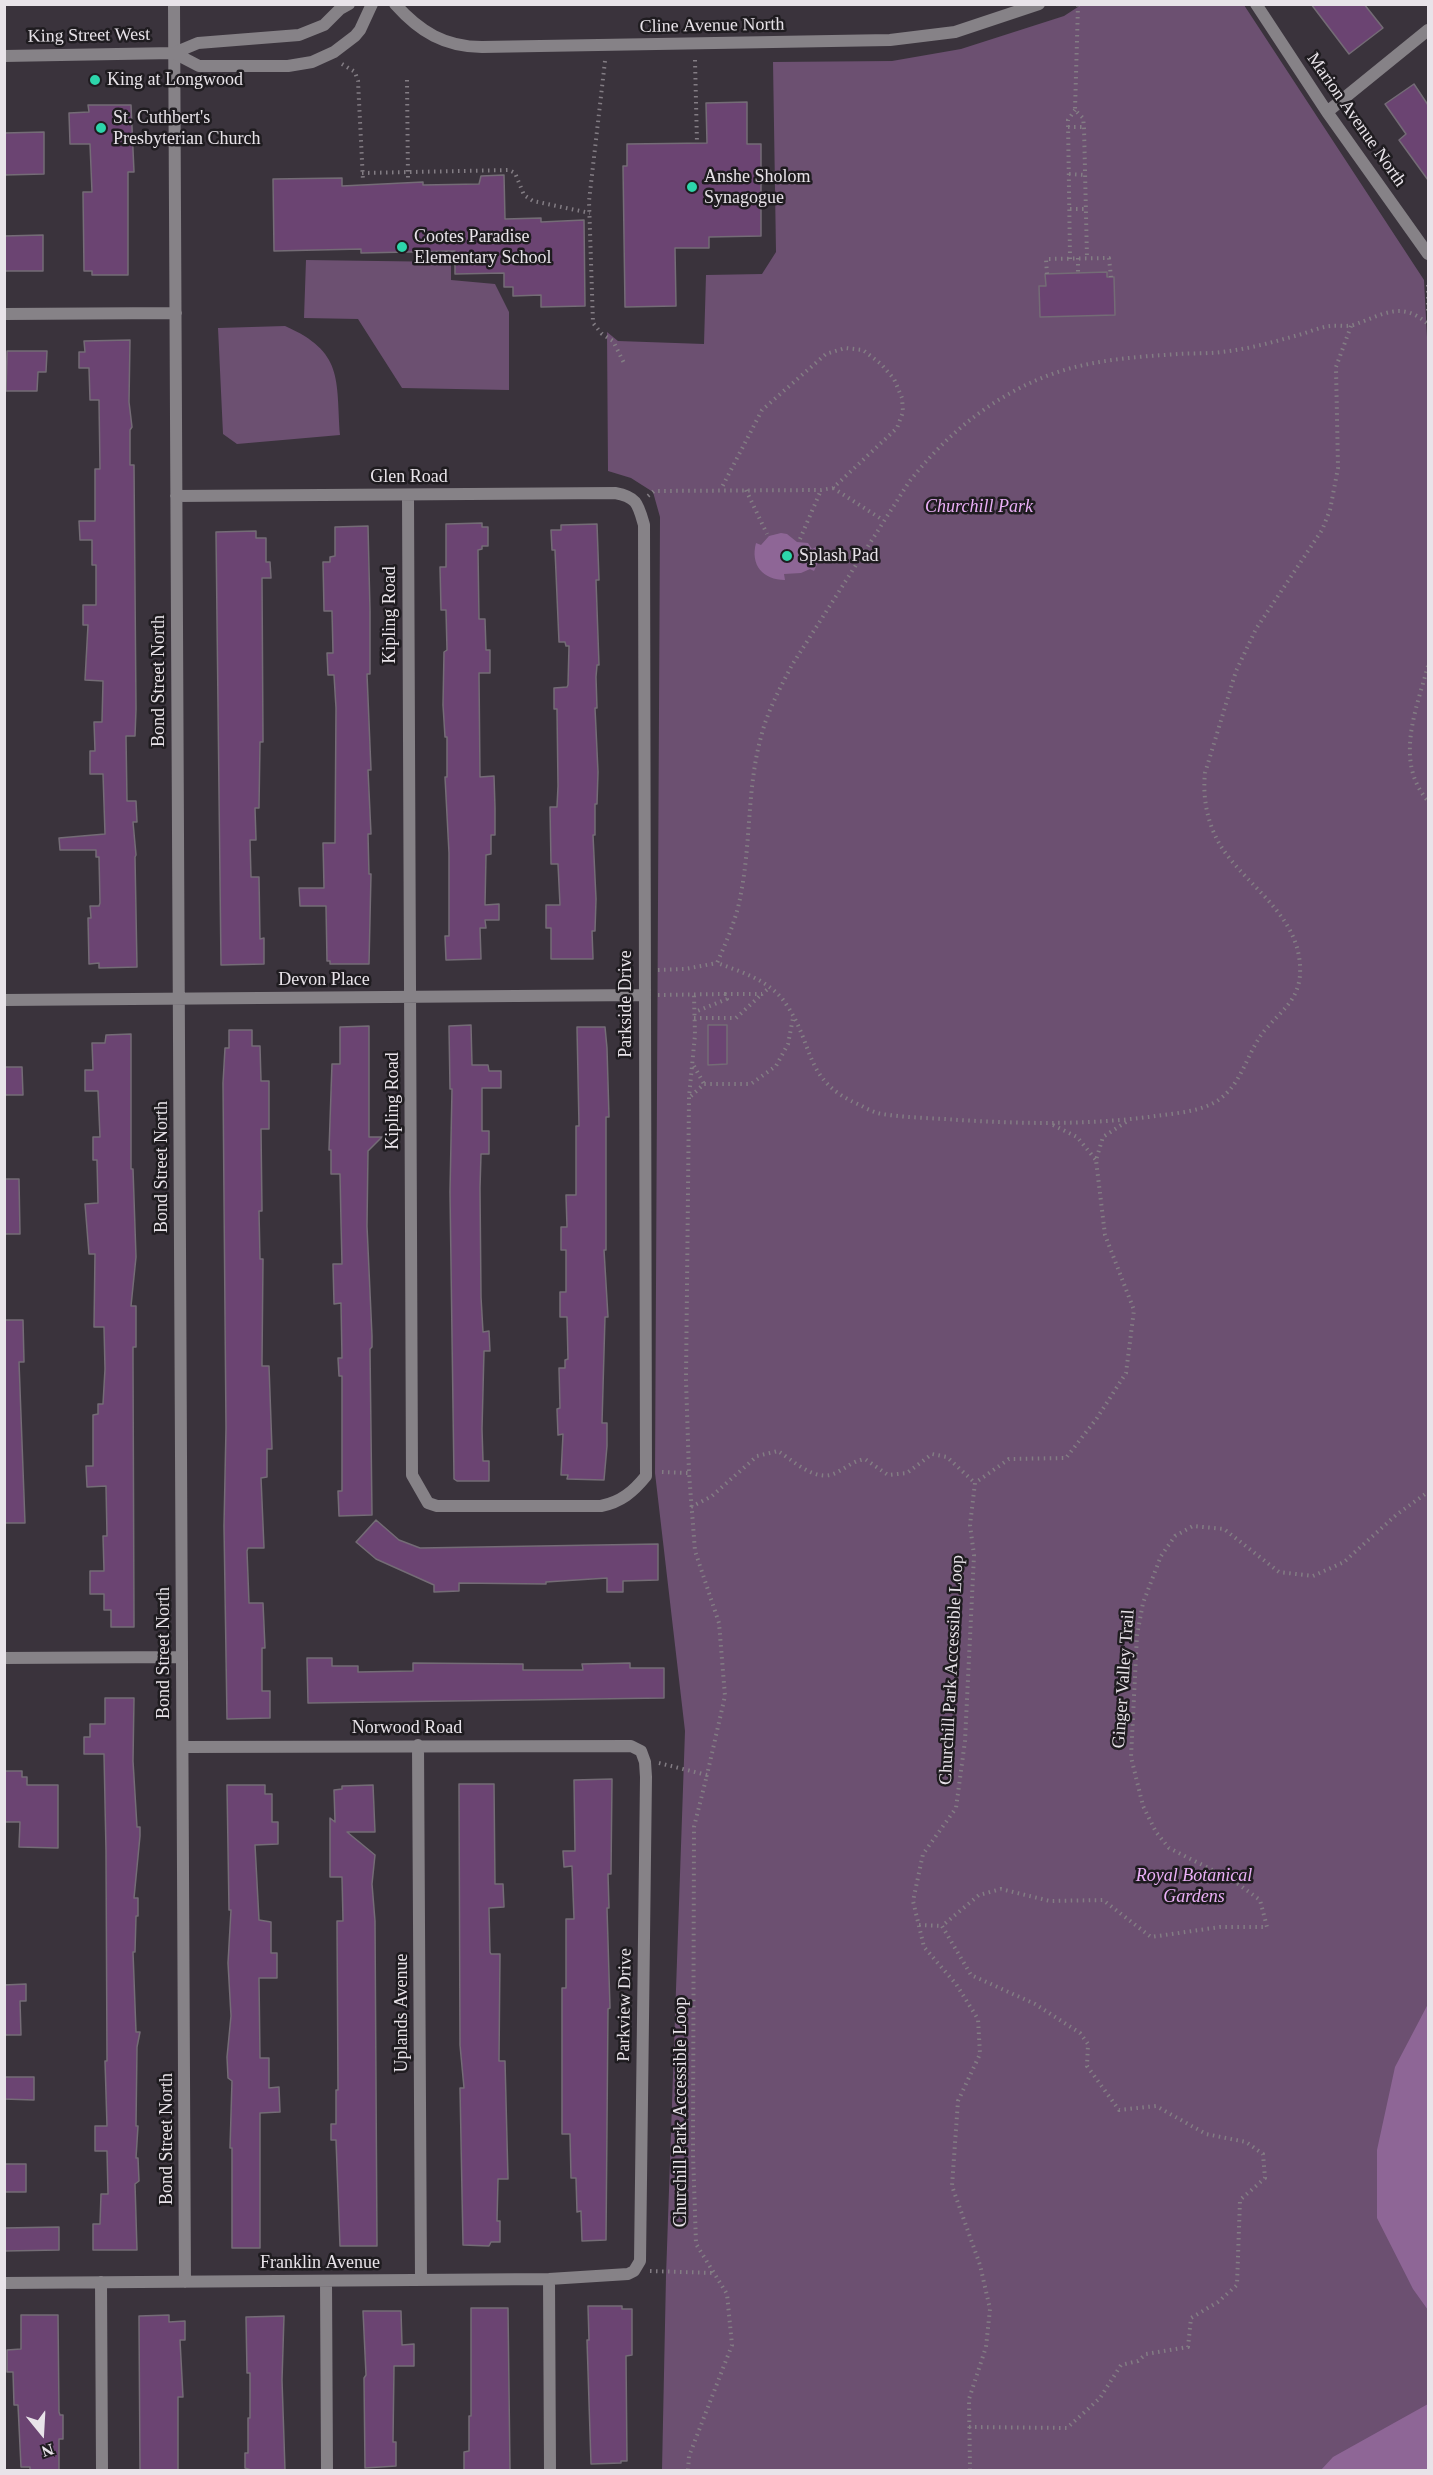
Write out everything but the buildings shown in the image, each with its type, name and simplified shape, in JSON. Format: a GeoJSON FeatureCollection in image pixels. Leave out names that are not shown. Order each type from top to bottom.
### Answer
{"type":"FeatureCollection","features":[{"type":"Feature","properties":{"kind":"street","name":"Bond Street North"},"geometry":{"type":"LineString","coordinates":[[174,4],[185,2282]]}},
{"type":"Feature","properties":{"kind":"street","name":"King Street West"},"geometry":{"type":"LineString","coordinates":[[4,56],[174,53],[198,43],[299,35],[324,25],[340,9],[349,4]]}},
{"type":"Feature","properties":{"kind":"street","name":"King Street West"},"geometry":{"type":"LineString","coordinates":[[174,53],[199,66],[288,66],[312,62],[334,52],[355,36],[372,4]]}},
{"type":"Feature","properties":{"kind":"street","name":"Cline Avenue North"},"geometry":{"type":"LineString","coordinates":[[395,4],[417,26],[445,43],[472,47],[890,40],[955,32],[1039,4]]}},
{"type":"Feature","properties":{"kind":"street","name":"Marion Avenue North"},"geometry":{"type":"LineString","coordinates":[[1256,4],[1327,112],[1428,254]]}},
{"type":"Feature","properties":{"kind":"street"},"geometry":{"type":"LineString","coordinates":[[1327,112],[1428,30]]}},
{"type":"Feature","properties":{"kind":"street"},"geometry":{"type":"LineString","coordinates":[[4,314],[176,313]]}},
{"type":"Feature","properties":{"kind":"street","name":"Glen Road"},"geometry":{"type":"LineString","coordinates":[[176,496],[615,493],[628,496],[638,504]]}},
{"type":"Feature","properties":{"kind":"street","name":"Kipling Road"},"geometry":{"type":"LineString","coordinates":[[408,495],[412,1475],[428,1503],[436,1506],[601,1506],[618,1502],[625,1497],[638,1487],[646,1476],[646,1472]]}},
{"type":"Feature","properties":{"kind":"street","name":"Parkside Drive"},"geometry":{"type":"LineString","coordinates":[[638,504],[644,525],[646,1472]]}},
{"type":"Feature","properties":{"kind":"street","name":"Devon Place"},"geometry":{"type":"LineString","coordinates":[[4,1000],[644,996]]}},
{"type":"Feature","properties":{"kind":"street"},"geometry":{"type":"LineString","coordinates":[[4,1658],[182,1657]]}},
{"type":"Feature","properties":{"kind":"street","name":"Uplands Avenue"},"geometry":{"type":"LineString","coordinates":[[418,1745],[421,2280]]}},
{"type":"Feature","properties":{"kind":"street","name":"Norwood Road"},"geometry":{"type":"LineString","coordinates":[[183,1747],[631,1746],[641,1751],[644,1759]]}},
{"type":"Feature","properties":{"kind":"street","name":"Parkview Drive"},"geometry":{"type":"LineString","coordinates":[[634,2271],[640,2261],[644,1759]]}},
{"type":"Feature","properties":{"kind":"street","name":"Franklin Avenue"},"geometry":{"type":"LineString","coordinates":[[4,2283],[549,2279],[628,2274],[634,2271]]}},
{"type":"Feature","properties":{"kind":"street"},"geometry":{"type":"LineString","coordinates":[[549,2279],[550,2470]]}},
{"type":"Feature","properties":{"kind":"street"},"geometry":{"type":"LineString","coordinates":[[326,2281],[327,2470]]}},
{"type":"Feature","properties":{"kind":"street"},"geometry":{"type":"LineString","coordinates":[[101,2282],[102,2470]]}},
{"type":"Feature","properties":{"kind":"path"},"geometry":{"type":"LineString","coordinates":[[1070,259],[1068,118],[1075,110],[1078,5]]}},
{"type":"Feature","properties":{"kind":"path"},"geometry":{"type":"LineString","coordinates":[[695,60],[697,143]]}},
{"type":"Feature","properties":{"kind":"path"},"geometry":{"type":"LineString","coordinates":[[605,61],[590,213],[593,323],[602,334],[613,341],[624,363]]}},
{"type":"Feature","properties":{"kind":"path"},"geometry":{"type":"LineString","coordinates":[[339,63],[355,72],[358,81],[363,181]]}},
{"type":"Feature","properties":{"kind":"path"},"geometry":{"type":"LineString","coordinates":[[406,80],[408,181]]}},
{"type":"Feature","properties":{"kind":"path"},"geometry":{"type":"LineString","coordinates":[[1075,110],[1083,118],[1084,127],[1087,258]]}},
{"type":"Feature","properties":{"kind":"path"},"geometry":{"type":"LineString","coordinates":[[1068,127],[1084,127]]}},
{"type":"Feature","properties":{"kind":"path"},"geometry":{"type":"LineString","coordinates":[[362,173],[509,170],[515,173],[524,195],[533,201],[590,213]]}},
{"type":"Feature","properties":{"kind":"path"},"geometry":{"type":"LineString","coordinates":[[1069,174],[1085,175]]}},
{"type":"Feature","properties":{"kind":"path"},"geometry":{"type":"LineString","coordinates":[[1070,209],[1086,209]]}},
{"type":"Feature","properties":{"kind":"path"},"geometry":{"type":"LineString","coordinates":[[1078,258],[1078,273]]}},
{"type":"Feature","properties":{"kind":"path"},"geometry":{"type":"LineString","coordinates":[[1047,274],[1046,259],[1109,258],[1111,277]]}},
{"type":"Feature","properties":{"kind":"path"},"geometry":{"type":"LineString","coordinates":[[1428,285],[1428,313]]}},
{"type":"Feature","properties":{"kind":"path"},"geometry":{"type":"LineString","coordinates":[[717,963],[731,930],[742,890],[754,774],[761,736],[772,707],[792,665],[883,520],[929,457],[955,431],[987,407],[1044,377],[1077,366],[1257,347],[1331,326],[1351,326],[1394,311],[1408,310],[1417,314],[1428,324]]}},
{"type":"Feature","properties":{"kind":"path"},"geometry":{"type":"LineString","coordinates":[[644,970],[685,969],[717,963],[754,977],[770,987],[786,1004],[824,1083],[857,1104],[872,1110],[903,1116],[1051,1124],[1131,1119],[1184,1112],[1205,1107],[1232,1088],[1241,1075],[1256,1043],[1266,1029],[1285,1011],[1297,989],[1300,962],[1290,930],[1278,909],[1226,854],[1216,837],[1206,808],[1203,789],[1204,773],[1236,671],[1256,630],[1322,530],[1329,510],[1338,468],[1336,367],[1351,326]]}},
{"type":"Feature","properties":{"kind":"path"},"geometry":{"type":"LineString","coordinates":[[638,504],[654,490],[821,490],[833,488],[897,428],[903,412],[902,398],[894,379],[881,364],[863,350],[845,348],[826,354],[762,410],[721,489]]}},
{"type":"Feature","properties":{"kind":"path"},"geometry":{"type":"LineString","coordinates":[[833,488],[883,520]]}},
{"type":"Feature","properties":{"kind":"path"},"geometry":{"type":"LineString","coordinates":[[746,490],[767,534]]}},
{"type":"Feature","properties":{"kind":"path"},"geometry":{"type":"LineString","coordinates":[[800,538],[821,490]]}},
{"type":"Feature","properties":{"kind":"path"},"geometry":{"type":"LineString","coordinates":[[1428,666],[1412,722],[1409,764],[1418,789],[1428,801]]}},
{"type":"Feature","properties":{"kind":"path"},"geometry":{"type":"LineString","coordinates":[[694,1018],[736,1018],[770,987]]}},
{"type":"Feature","properties":{"kind":"path"},"geometry":{"type":"LineString","coordinates":[[695,1012],[727,999],[725,994]]}},
{"type":"Feature","properties":{"kind":"path"},"geometry":{"type":"LineString","coordinates":[[644,996],[762,994]]}},
{"type":"Feature","properties":{"kind":"path","name":"Churchill Park Accessible Loop"},"geometry":{"type":"LineString","coordinates":[[688,2470],[688,2456],[732,2345],[727,2294],[696,2244],[693,2154],[694,1827],[725,1696],[719,1623],[695,1551],[689,1473],[686,1380],[689,1097],[693,1064],[694,995]]}},
{"type":"Feature","properties":{"kind":"path"},"geometry":{"type":"LineString","coordinates":[[689,1097],[704,1084],[751,1084],[776,1066],[788,1044],[793,1017]]}},
{"type":"Feature","properties":{"kind":"path"},"geometry":{"type":"LineString","coordinates":[[693,1064],[704,1084]]}},
{"type":"Feature","properties":{"kind":"path"},"geometry":{"type":"LineString","coordinates":[[691,1507],[712,1496],[757,1456],[778,1452],[812,1473],[830,1475],[854,1461],[865,1459],[888,1475],[906,1473],[932,1454],[947,1458],[975,1483],[1009,1459],[1066,1458],[1097,1418],[1126,1373],[1134,1310],[1105,1235],[1096,1160],[1103,1137],[1131,1119]]}},
{"type":"Feature","properties":{"kind":"path"},"geometry":{"type":"LineString","coordinates":[[1051,1124],[1077,1137],[1096,1160]]}},
{"type":"Feature","properties":{"kind":"path"},"geometry":{"type":"LineString","coordinates":[[646,1472],[689,1473]]}},
{"type":"Feature","properties":{"kind":"path","name":"Churchill Park Accessible Loop"},"geometry":{"type":"LineString","coordinates":[[970,2470],[969,2399],[986,2347],[990,2309],[980,2265],[952,2186],[958,2101],[980,2055],[978,2019],[956,1984],[924,1947],[913,1901],[923,1854],[956,1808],[958,1797],[965,1742],[974,1555],[970,1525],[975,1483]]}},
{"type":"Feature","properties":{"kind":"path","name":"Ginger Valley Trail"},"geometry":{"type":"LineString","coordinates":[[942,1926],[979,1895],[1001,1889],[1050,1901],[1103,1900],[1151,1937],[1220,1927],[1267,1927],[1260,1900],[1234,1881],[1169,1848],[1156,1832],[1143,1806],[1131,1757],[1137,1635],[1143,1603],[1161,1556],[1175,1536],[1193,1526],[1224,1529],[1279,1572],[1313,1576],[1344,1562],[1396,1515],[1428,1492]]}},
{"type":"Feature","properties":{"kind":"path"},"geometry":{"type":"LineString","coordinates":[[644,1759],[707,1774]]}},
{"type":"Feature","properties":{"kind":"path"},"geometry":{"type":"LineString","coordinates":[[918,1925],[942,1926],[971,1975],[1035,2004],[1080,2033],[1088,2044],[1087,2066],[1119,2110],[1156,2106],[1206,2134],[1246,2142],[1263,2154],[1265,2178],[1240,2200],[1237,2285],[1218,2302],[1191,2318],[1188,2348],[1146,2355],[1138,2361],[1121,2365],[1100,2398],[1067,2428],[969,2427]]}},
{"type":"Feature","properties":{"kind":"path"},"geometry":{"type":"LineString","coordinates":[[634,2271],[714,2274]]}},
{"type":"Feature","properties":{"kind":"green space","name":"Churchill Park"},"geometry":{"type":"Polygon","coordinates":[[[1081,5],[1244,5],[1424,280],[1428,356],[1428,2424],[1373,2470],[662,2470],[666,2276],[685,1731],[655,1473],[660,517],[653,492],[631,478],[608,471],[607,332],[618,341],[704,344],[706,275],[762,274],[776,252],[773,62],[892,61],[961,49],[1064,16],[1081,5]]]}},
{"type":"Feature","properties":{"kind":"green space"},"geometry":{"type":"Polygon","coordinates":[[[306,260],[451,262],[451,280],[495,284],[509,312],[509,390],[402,388],[358,319],[304,318],[306,260]]]}},
{"type":"Feature","properties":{"kind":"green space"},"geometry":{"type":"Polygon","coordinates":[[[285,326],[318,346],[327,357],[336,383],[340,435],[237,444],[223,434],[218,328],[285,326]]]}},
{"type":"Feature","properties":{"kind":"shaded area","name":"Splash Pad"},"geometry":{"type":"Polygon","coordinates":[[[787,534],[797,542],[808,543],[812,549],[816,547],[819,560],[814,571],[810,569],[801,573],[784,574],[785,580],[770,577],[760,570],[755,558],[756,543],[761,545],[769,536],[787,534]]]}},
{"type":"Feature","properties":{"kind":"shaded area"},"geometry":{"type":"Polygon","coordinates":[[[1428,2004],[1428,2310],[1413,2289],[1377,2218],[1377,2150],[1395,2067],[1428,2004]]]}},
{"type":"Feature","properties":{"kind":"shaded area"},"geometry":{"type":"Polygon","coordinates":[[[1428,2404],[1428,2470],[1321,2470],[1333,2457],[1428,2404]]]}},
{"type":"Feature","properties":{"kind":"place","name":"King at Longwood"},"geometry":{"type":"Point","coordinates":[95,80]}},
{"type":"Feature","properties":{"kind":"place","name":"St. Cuthbert's Presbyterian Church"},"geometry":{"type":"Point","coordinates":[101,128]}},
{"type":"Feature","properties":{"kind":"place","name":"Anshe Sholom Synagogue"},"geometry":{"type":"Point","coordinates":[692,187]}},
{"type":"Feature","properties":{"kind":"place","name":"Cootes Paradise Elementary School"},"geometry":{"type":"Point","coordinates":[402,247]}},
{"type":"Feature","properties":{"kind":"place","name":"Splash Pad"},"geometry":{"type":"Point","coordinates":[787,556]}},
{"type":"Feature","properties":{"kind":"park label","name":"Royal Botanical Gardens"},"geometry":{"type":"Point","coordinates":[1194,1886]}}]}
